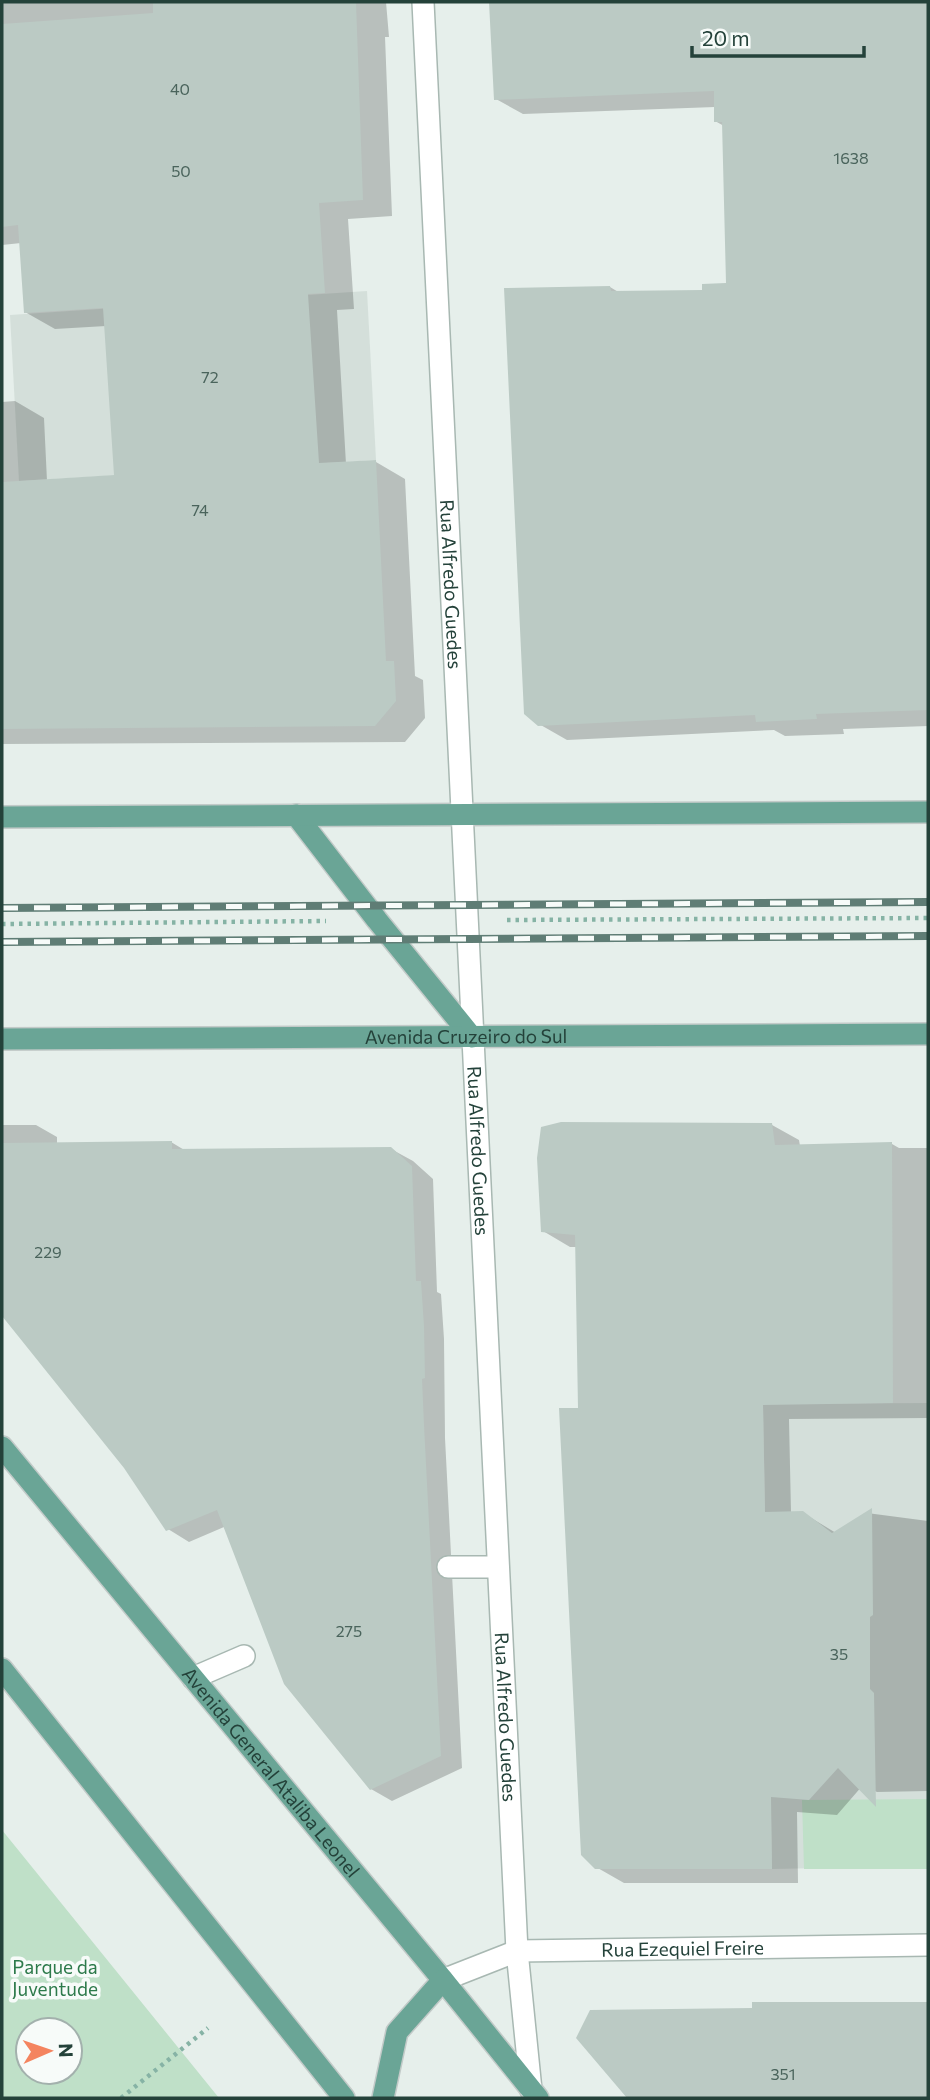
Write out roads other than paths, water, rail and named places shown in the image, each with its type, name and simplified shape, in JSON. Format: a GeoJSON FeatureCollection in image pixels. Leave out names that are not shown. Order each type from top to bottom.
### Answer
{"type":"FeatureCollection","features":[{"type":"Feature","properties":{"kind":"main road"},"geometry":{"type":"LineString","coordinates":[[2,817],[928,812]]}},
{"type":"Feature","properties":{"kind":"main road"},"geometry":{"type":"LineString","coordinates":[[296,815],[472,1037]]}},
{"type":"Feature","properties":{"kind":"main road","name":"Avenida Cruzeiro do Sul"},"geometry":{"type":"LineString","coordinates":[[2,1039],[928,1034]]}},
{"type":"Feature","properties":{"kind":"main road","name":"Avenida General Ataliba Leonel"},"geometry":{"type":"LineString","coordinates":[[2,1447],[535,2094]]}},
{"type":"Feature","properties":{"kind":"main road"},"geometry":{"type":"LineString","coordinates":[[2,1669],[344,2098]]}},
{"type":"Feature","properties":{"kind":"main road"},"geometry":{"type":"LineString","coordinates":[[383,2098],[397,2032],[443,1980]]}},
{"type":"Feature","properties":{"kind":"street","name":"Rua Alfredo Guedes"},"geometry":{"type":"LineString","coordinates":[[424,2],[517,1951],[535,2094]]}},
{"type":"Feature","properties":{"kind":"street"},"geometry":{"type":"LineString","coordinates":[[448,1567],[498,1567]]}},
{"type":"Feature","properties":{"kind":"street"},"geometry":{"type":"LineString","coordinates":[[193,1678],[244,1656]]}},
{"type":"Feature","properties":{"kind":"street","name":"Rua Ezequiel Freire"},"geometry":{"type":"LineString","coordinates":[[443,1980],[517,1951],[928,1945]]}},
{"type":"Feature","properties":{"kind":"railway"},"geometry":{"type":"LineString","coordinates":[[2,908],[928,902]]}},
{"type":"Feature","properties":{"kind":"railway"},"geometry":{"type":"LineString","coordinates":[[2,942],[928,936]]}},
{"type":"Feature","properties":{"kind":"park label","name":"Parque da Juventude"},"geometry":{"type":"Point","coordinates":[55,1978]}}]}
